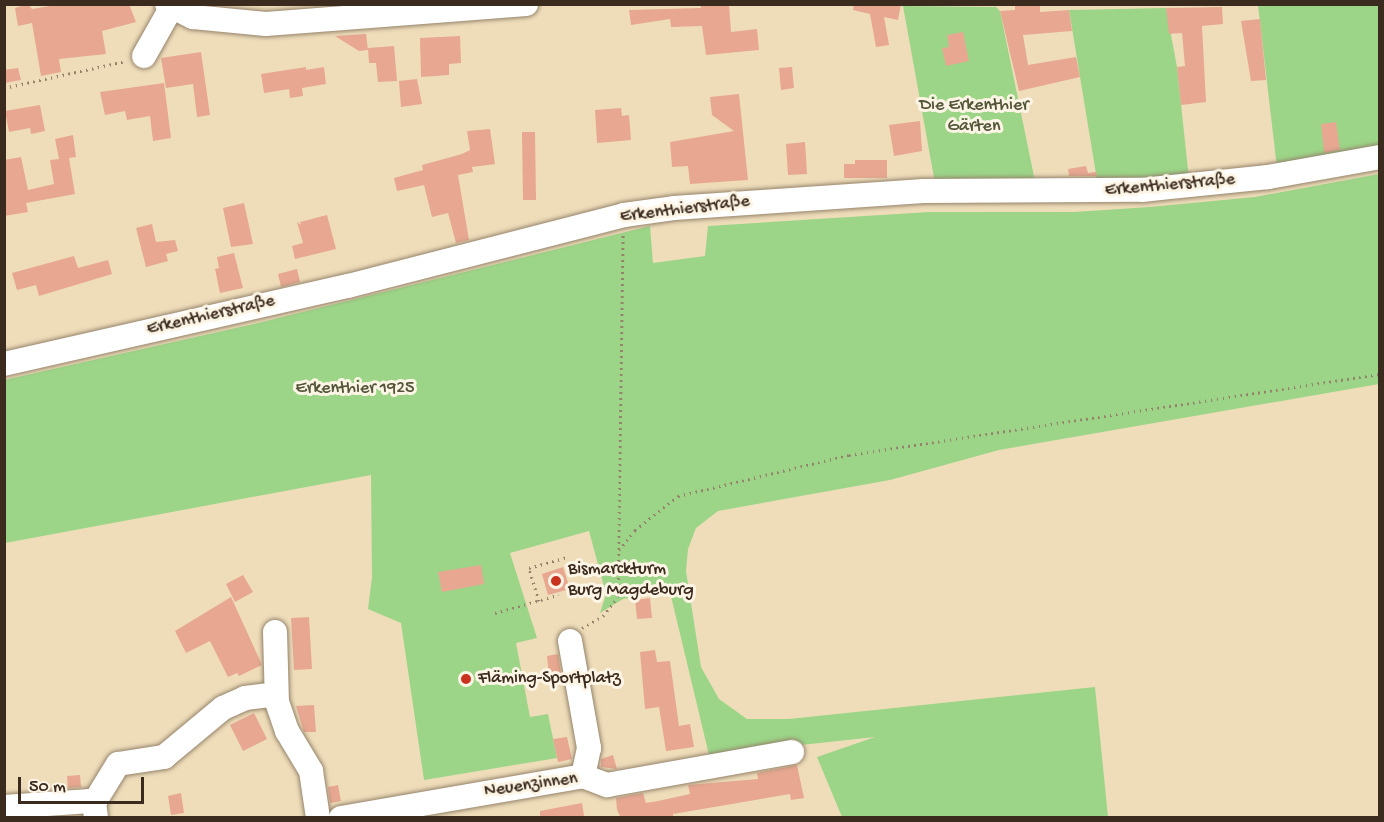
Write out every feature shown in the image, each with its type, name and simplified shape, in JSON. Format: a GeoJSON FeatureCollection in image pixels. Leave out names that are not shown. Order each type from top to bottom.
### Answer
{"type":"FeatureCollection","features":[{"type":"Feature","properties":{"kind":"street"},"geometry":{"type":"LineString","coordinates":[[144,56],[169,6],[193,17],[239,23],[370,12],[526,4]]}},
{"type":"Feature","properties":{"kind":"street","name":"Erkenthierstraße"},"geometry":{"type":"LineString","coordinates":[[5,363],[348,286],[624,215],[702,205],[923,191],[1142,190],[1268,177],[1380,157]]}},
{"type":"Feature","properties":{"kind":"street"},"geometry":{"type":"LineString","coordinates":[[274,632],[276,694],[287,731],[311,771],[318,818]]}},
{"type":"Feature","properties":{"kind":"street"},"geometry":{"type":"LineString","coordinates":[[570,641],[589,748],[583,776]]}},
{"type":"Feature","properties":{"kind":"street"},"geometry":{"type":"LineString","coordinates":[[4,807],[95,810],[118,764],[164,757],[223,708],[246,698],[276,694]]}},
{"type":"Feature","properties":{"kind":"street","name":"Neuenzinnen"},"geometry":{"type":"LineString","coordinates":[[340,818],[583,776],[607,785],[792,752]]}},
{"type":"Feature","properties":{"kind":"path"},"geometry":{"type":"LineString","coordinates":[[4,88],[144,56]]}},
{"type":"Feature","properties":{"kind":"path"},"geometry":{"type":"LineString","coordinates":[[570,641],[574,632],[603,616],[618,597],[624,215]]}},
{"type":"Feature","properties":{"kind":"path"},"geometry":{"type":"LineString","coordinates":[[619,549],[635,530],[678,496],[837,458],[1380,374]]}},
{"type":"Feature","properties":{"kind":"path"},"geometry":{"type":"LineString","coordinates":[[539,601],[529,568],[567,557]]}},
{"type":"Feature","properties":{"kind":"path"},"geometry":{"type":"LineString","coordinates":[[495,613],[558,595]]}},
{"type":"Feature","properties":{"kind":"green space"},"geometry":{"type":"Polygon","coordinates":[[[1258,5],[1379,5],[1379,150],[1277,168],[1258,5]]]}},
{"type":"Feature","properties":{"kind":"green space","name":"Die Erkenthier Gärten"},"geometry":{"type":"Polygon","coordinates":[[[903,6],[996,7],[1000,11],[1036,186],[935,183],[903,6]]]}},
{"type":"Feature","properties":{"kind":"green space","name":"Die Erkenthier Gärten"},"geometry":{"type":"Polygon","coordinates":[[[1166,8],[1177,67],[1189,179],[1098,186],[1069,10],[1166,8]]]}},
{"type":"Feature","properties":{"kind":"green space","name":"Erkenthier 1925"},"geometry":{"type":"Polygon","coordinates":[[[1379,174],[1379,384],[999,450],[890,480],[718,511],[696,528],[688,549],[686,571],[701,667],[719,699],[747,719],[789,719],[1095,687],[1108,817],[842,817],[817,757],[875,737],[709,755],[670,592],[623,599],[600,613],[606,594],[589,531],[510,553],[537,638],[516,643],[530,717],[548,714],[557,758],[424,780],[401,623],[368,609],[372,577],[371,475],[5,543],[4,380],[258,323],[650,226],[653,263],[705,256],[708,226],[929,212],[1074,212],[1150,207],[1255,197],[1379,174]]]}},
{"type":"Feature","properties":{"kind":"building"},"geometry":{"type":"Polygon","coordinates":[[[28,4],[32,9],[61,4],[129,4],[136,22],[102,31],[106,54],[59,59],[61,72],[41,76],[32,23],[18,26],[15,8],[28,4]]]}},
{"type":"Feature","properties":{"kind":"building"},"geometry":{"type":"Polygon","coordinates":[[[700,4],[729,4],[731,32],[757,29],[759,50],[706,55],[702,26],[671,27],[670,19],[631,25],[629,10],[701,8],[700,4]]]}},
{"type":"Feature","properties":{"kind":"building"},"geometry":{"type":"Polygon","coordinates":[[[854,4],[901,4],[898,20],[884,17],[889,45],[876,47],[870,14],[853,10],[854,4]]]}},
{"type":"Feature","properties":{"kind":"building"},"geometry":{"type":"Polygon","coordinates":[[[1015,4],[1040,4],[1040,12],[1069,10],[1072,31],[1023,35],[1028,65],[1076,57],[1080,77],[1019,91],[1000,11],[1015,10],[1015,4]]]}},
{"type":"Feature","properties":{"kind":"building"},"geometry":{"type":"Polygon","coordinates":[[[1222,7],[1223,24],[1202,26],[1206,102],[1181,105],[1177,67],[1185,66],[1182,33],[1169,34],[1166,8],[1222,7]]]}},
{"type":"Feature","properties":{"kind":"building"},"geometry":{"type":"Polygon","coordinates":[[[1260,19],[1266,80],[1251,81],[1241,21],[1260,19]]]}},
{"type":"Feature","properties":{"kind":"building"},"geometry":{"type":"Polygon","coordinates":[[[963,32],[969,61],[946,66],[942,48],[949,47],[947,35],[963,32]]]}},
{"type":"Feature","properties":{"kind":"building"},"geometry":{"type":"Polygon","coordinates":[[[366,34],[368,50],[359,51],[335,36],[366,34]]]}},
{"type":"Feature","properties":{"kind":"building"},"geometry":{"type":"Polygon","coordinates":[[[460,36],[461,63],[449,64],[449,75],[421,77],[420,38],[460,36]]]}},
{"type":"Feature","properties":{"kind":"building"},"geometry":{"type":"Polygon","coordinates":[[[394,46],[397,81],[378,82],[376,63],[369,63],[368,48],[394,46]]]}},
{"type":"Feature","properties":{"kind":"building"},"geometry":{"type":"Polygon","coordinates":[[[201,52],[210,115],[197,117],[193,84],[166,88],[161,58],[201,52]]]}},
{"type":"Feature","properties":{"kind":"building"},"geometry":{"type":"Polygon","coordinates":[[[306,67],[306,70],[324,67],[326,84],[302,88],[303,96],[290,98],[289,89],[264,93],[261,74],[306,67]]]}},
{"type":"Feature","properties":{"kind":"building"},"geometry":{"type":"Polygon","coordinates":[[[792,67],[794,88],[781,90],[779,68],[792,67]]]}},
{"type":"Feature","properties":{"kind":"building"},"geometry":{"type":"Polygon","coordinates":[[[18,68],[21,80],[4,83],[4,70],[18,68]]]}},
{"type":"Feature","properties":{"kind":"building"},"geometry":{"type":"Polygon","coordinates":[[[417,79],[422,104],[401,107],[399,81],[417,79]]]}},
{"type":"Feature","properties":{"kind":"building"},"geometry":{"type":"Polygon","coordinates":[[[164,83],[171,138],[153,141],[150,116],[127,120],[125,111],[105,115],[100,92],[164,83]]]}},
{"type":"Feature","properties":{"kind":"building"},"geometry":{"type":"Polygon","coordinates":[[[739,94],[748,180],[690,184],[688,166],[672,167],[670,142],[734,131],[712,115],[710,97],[739,94]]]}},
{"type":"Feature","properties":{"kind":"building"},"geometry":{"type":"Polygon","coordinates":[[[40,105],[45,131],[31,134],[30,128],[9,132],[5,111],[40,105]]]}},
{"type":"Feature","properties":{"kind":"building"},"geometry":{"type":"Polygon","coordinates":[[[621,108],[622,116],[629,115],[631,140],[597,143],[595,110],[621,108]]]}},
{"type":"Feature","properties":{"kind":"building"},"geometry":{"type":"Polygon","coordinates":[[[920,121],[922,151],[894,156],[889,125],[920,121]]]}},
{"type":"Feature","properties":{"kind":"building"},"geometry":{"type":"Polygon","coordinates":[[[1336,122],[1340,150],[1324,153],[1321,124],[1336,122]]]}},
{"type":"Feature","properties":{"kind":"building"},"geometry":{"type":"Polygon","coordinates":[[[490,129],[495,164],[472,167],[473,172],[458,175],[469,240],[456,243],[448,213],[432,217],[424,185],[397,191],[394,178],[423,170],[422,165],[470,150],[467,131],[490,129]]]}},
{"type":"Feature","properties":{"kind":"building"},"geometry":{"type":"Polygon","coordinates":[[[522,132],[535,132],[536,200],[523,200],[522,132]]]}},
{"type":"Feature","properties":{"kind":"building"},"geometry":{"type":"Polygon","coordinates":[[[73,135],[76,157],[69,158],[75,194],[26,203],[28,212],[4,216],[4,160],[21,157],[28,190],[54,184],[50,160],[59,159],[55,139],[73,135]]]}},
{"type":"Feature","properties":{"kind":"building"},"geometry":{"type":"Polygon","coordinates":[[[805,142],[807,174],[788,175],[786,144],[805,142]]]}},
{"type":"Feature","properties":{"kind":"building"},"geometry":{"type":"Polygon","coordinates":[[[855,160],[887,160],[887,178],[844,178],[844,164],[855,164],[855,160]]]}},
{"type":"Feature","properties":{"kind":"building"},"geometry":{"type":"Polygon","coordinates":[[[1086,166],[1088,173],[1096,172],[1097,176],[1069,176],[1068,169],[1086,166]]]}},
{"type":"Feature","properties":{"kind":"building"},"geometry":{"type":"Polygon","coordinates":[[[244,203],[253,244],[231,247],[223,208],[244,203]]]}},
{"type":"Feature","properties":{"kind":"building"},"geometry":{"type":"Polygon","coordinates":[[[327,215],[336,249],[295,259],[292,246],[303,243],[297,222],[301,225],[300,222],[327,215]]]}},
{"type":"Feature","properties":{"kind":"building"},"geometry":{"type":"Polygon","coordinates":[[[152,224],[156,242],[175,240],[178,251],[166,254],[168,261],[146,267],[136,228],[152,224]]]}},
{"type":"Feature","properties":{"kind":"building"},"geometry":{"type":"Polygon","coordinates":[[[234,253],[243,288],[220,293],[215,269],[219,268],[217,257],[234,253]]]}},
{"type":"Feature","properties":{"kind":"building"},"geometry":{"type":"Polygon","coordinates":[[[74,256],[78,268],[108,260],[112,274],[39,296],[36,285],[17,290],[12,273],[74,256]]]}},
{"type":"Feature","properties":{"kind":"building"},"geometry":{"type":"Polygon","coordinates":[[[297,269],[300,282],[281,287],[278,274],[297,269]]]}},
{"type":"Feature","properties":{"kind":"building"},"geometry":{"type":"Polygon","coordinates":[[[481,565],[484,584],[442,592],[438,572],[481,565]]]}},
{"type":"Feature","properties":{"kind":"building","name":"Bismarckturm Burg Magdeburg"},"geometry":{"type":"Polygon","coordinates":[[[563,567],[570,589],[548,595],[542,574],[563,567]]]}},
{"type":"Feature","properties":{"kind":"building"},"geometry":{"type":"Polygon","coordinates":[[[243,575],[253,592],[235,602],[226,584],[243,575]]]}},
{"type":"Feature","properties":{"kind":"building"},"geometry":{"type":"Polygon","coordinates":[[[231,597],[262,665],[239,676],[237,673],[228,677],[210,641],[186,653],[175,631],[231,597]]]}},
{"type":"Feature","properties":{"kind":"building"},"geometry":{"type":"Polygon","coordinates":[[[650,598],[652,618],[637,619],[635,600],[650,598]]]}},
{"type":"Feature","properties":{"kind":"building"},"geometry":{"type":"Polygon","coordinates":[[[309,617],[312,669],[294,670],[291,618],[309,617]]]}},
{"type":"Feature","properties":{"kind":"building"},"geometry":{"type":"Polygon","coordinates":[[[655,650],[657,662],[670,661],[679,726],[690,724],[694,747],[666,751],[659,707],[645,709],[640,652],[655,650]]]}},
{"type":"Feature","properties":{"kind":"building"},"geometry":{"type":"Polygon","coordinates":[[[558,654],[561,673],[549,676],[547,656],[558,654]]]}},
{"type":"Feature","properties":{"kind":"building"},"geometry":{"type":"Polygon","coordinates":[[[314,705],[316,732],[304,732],[296,706],[314,705]]]}},
{"type":"Feature","properties":{"kind":"building"},"geometry":{"type":"Polygon","coordinates":[[[254,713],[267,739],[243,751],[230,725],[254,713]]]}},
{"type":"Feature","properties":{"kind":"building"},"geometry":{"type":"Polygon","coordinates":[[[567,737],[572,759],[558,762],[553,739],[567,737]]]}},
{"type":"Feature","properties":{"kind":"building"},"geometry":{"type":"Polygon","coordinates":[[[613,755],[617,769],[601,767],[601,759],[613,755]]]}},
{"type":"Feature","properties":{"kind":"building"},"geometry":{"type":"Polygon","coordinates":[[[797,765],[804,798],[791,800],[790,794],[673,814],[673,818],[621,818],[617,810],[616,798],[643,793],[646,803],[658,801],[690,794],[688,785],[758,779],[757,773],[797,765]]]}},
{"type":"Feature","properties":{"kind":"building"},"geometry":{"type":"Polygon","coordinates":[[[80,775],[81,787],[68,788],[67,776],[80,775]]]}},
{"type":"Feature","properties":{"kind":"building"},"geometry":{"type":"Polygon","coordinates":[[[338,785],[341,801],[330,803],[328,787],[338,785]]]}},
{"type":"Feature","properties":{"kind":"building"},"geometry":{"type":"Polygon","coordinates":[[[181,793],[184,813],[171,815],[168,796],[181,793]]]}},
{"type":"Feature","properties":{"kind":"building"},"geometry":{"type":"Polygon","coordinates":[[[582,803],[584,816],[540,818],[540,811],[582,803]]]}},
{"type":"Feature","properties":{"kind":"place","name":"Bismarckturm Burg Magdeburg"},"geometry":{"type":"Point","coordinates":[556,581]}},
{"type":"Feature","properties":{"kind":"place","name":"Fläming-Sportplatz"},"geometry":{"type":"Point","coordinates":[466,679]}}]}
